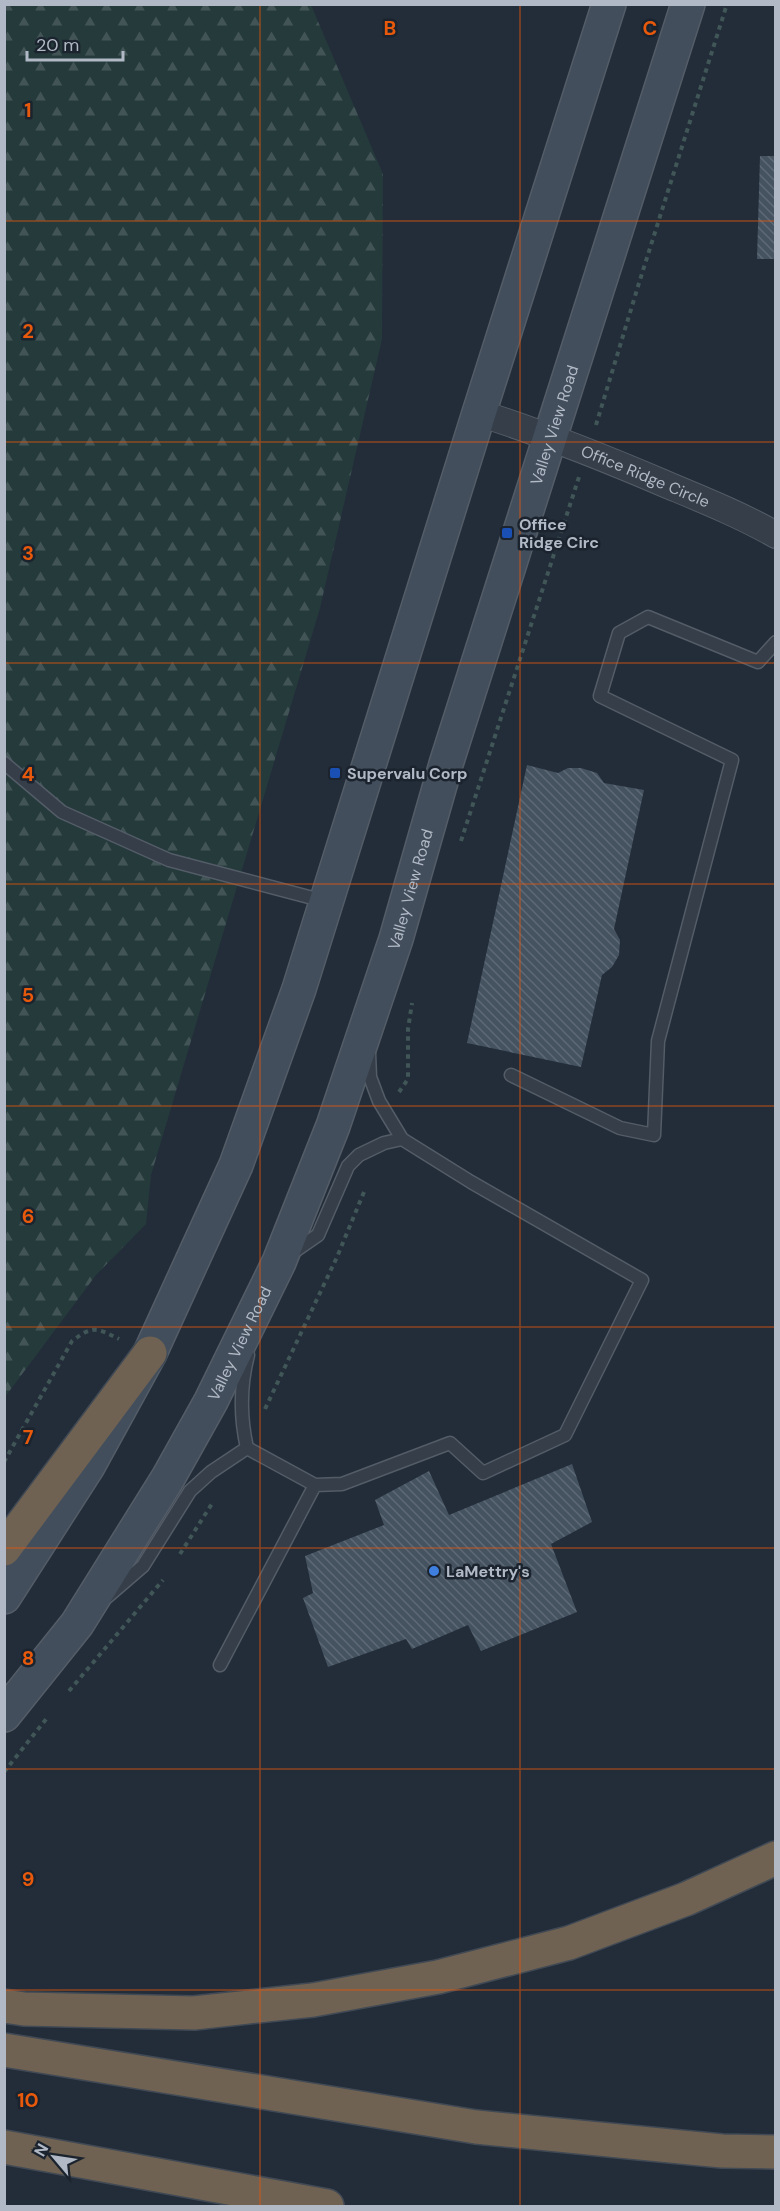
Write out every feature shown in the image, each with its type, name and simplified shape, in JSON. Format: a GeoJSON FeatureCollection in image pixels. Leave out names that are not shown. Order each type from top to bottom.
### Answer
{"type":"FeatureCollection","features":[{"type":"Feature","properties":{"kind":"highway"},"geometry":{"type":"LineString","coordinates":[[4,1549],[150,1353]]}},
{"type":"Feature","properties":{"kind":"highway"},"geometry":{"type":"LineString","coordinates":[[4,2006],[24,2009],[194,2013],[313,2001],[438,1977],[569,1942],[687,1899],[776,1858]]}},
{"type":"Feature","properties":{"kind":"highway"},"geometry":{"type":"LineString","coordinates":[[4,2050],[476,2127],[722,2151],[776,2152]]}},
{"type":"Feature","properties":{"kind":"highway"},"geometry":{"type":"LineString","coordinates":[[4,2147],[327,2206]]}},
{"type":"Feature","properties":{"kind":"main road"},"geometry":{"type":"LineString","coordinates":[[4,1597],[88,1466],[150,1353],[236,1165],[299,989],[609,4]]}},
{"type":"Feature","properties":{"kind":"main road","name":"Valley View Road"},"geometry":{"type":"LineString","coordinates":[[4,1715],[77,1624],[168,1478],[211,1401],[279,1262],[333,1126],[396,939],[446,764],[688,4]]}},
{"type":"Feature","properties":{"kind":"street","name":"Office Ridge Circle"},"geometry":{"type":"LineString","coordinates":[[479,413],[551,436],[744,517],[776,535]]}},
{"type":"Feature","properties":{"kind":"lane"},"geometry":{"type":"LineString","coordinates":[[511,1075],[620,1128],[654,1135],[658,1041],[732,760],[600,696],[619,633],[648,617],[758,662],[776,642]]}},
{"type":"Feature","properties":{"kind":"lane"},"geometry":{"type":"LineString","coordinates":[[4,763],[62,812],[169,860],[326,901]]}},
{"type":"Feature","properties":{"kind":"lane"},"geometry":{"type":"LineString","coordinates":[[247,1448],[315,1485],[342,1484],[450,1443],[483,1473],[565,1435],[642,1280],[471,1182],[402,1139],[384,1110],[370,1077],[368,1025]]}},
{"type":"Feature","properties":{"kind":"lane"},"geometry":{"type":"LineString","coordinates":[[279,1262],[318,1235],[348,1166],[358,1155],[384,1143],[402,1139]]}},
{"type":"Feature","properties":{"kind":"lane"},"geometry":{"type":"LineString","coordinates":[[247,1448],[241,1406],[245,1366],[262,1299]]}},
{"type":"Feature","properties":{"kind":"lane"},"geometry":{"type":"LineString","coordinates":[[77,1624],[143,1566],[190,1491],[211,1472],[247,1448]]}},
{"type":"Feature","properties":{"kind":"lane"},"geometry":{"type":"LineString","coordinates":[[220,1665],[315,1485]]}},
{"type":"Feature","properties":{"kind":"path"},"geometry":{"type":"LineString","coordinates":[[4,1462],[72,1341],[85,1331],[99,1330],[150,1353]]}},
{"type":"Feature","properties":{"kind":"green space"},"geometry":{"type":"Polygon","coordinates":[[[5,5],[311,5],[383,174],[382,339],[320,608],[151,1175],[146,1224],[96,1275],[5,1397],[5,5]]]}},
{"type":"Feature","properties":{"kind":"building"},"geometry":{"type":"Polygon","coordinates":[[[760,156],[776,156],[776,259],[757,259],[760,156]]]}},
{"type":"Feature","properties":{"kind":"building"},"geometry":{"type":"Polygon","coordinates":[[[527,765],[558,773],[568,768],[581,768],[597,773],[604,783],[644,790],[614,929],[620,940],[619,955],[612,967],[602,975],[581,1067],[467,1043],[527,765]]]}},
{"type":"Feature","properties":{"kind":"building","name":"LaMettry's"},"geometry":{"type":"Polygon","coordinates":[[[572,1464],[592,1522],[551,1544],[577,1612],[481,1651],[468,1625],[412,1649],[406,1639],[328,1667],[303,1598],[313,1593],[305,1556],[384,1525],[375,1500],[429,1471],[449,1515],[572,1464]]]}},
{"type":"Feature","properties":{"kind":"place","name":"Office Ridge Circ"},"geometry":{"type":"Point","coordinates":[507,533]}},
{"type":"Feature","properties":{"kind":"place","name":"Supervalu Corp"},"geometry":{"type":"Point","coordinates":[335,773]}},
{"type":"Feature","properties":{"kind":"place","name":"LaMettry's"},"geometry":{"type":"Point","coordinates":[434,1571]}}]}
